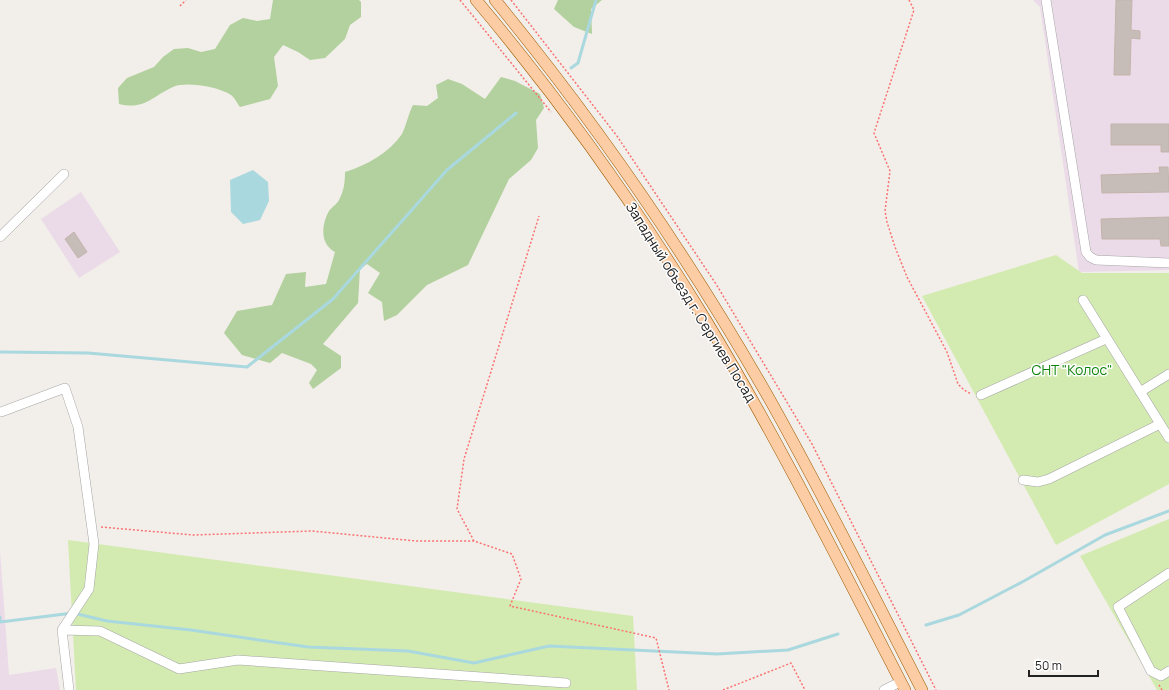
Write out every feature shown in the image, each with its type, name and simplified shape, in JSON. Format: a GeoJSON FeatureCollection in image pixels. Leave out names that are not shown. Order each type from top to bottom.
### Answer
{"type":"FeatureCollection","features":[{"type":"Feature","properties":{"kind":"main road","name":"Западный объезд г. Сергиев Посад"},"geometry":{"type":"LineString","coordinates":[[476,0],[546,86],[596,154],[706,322],[754,403],[812,510],[902,686]]}},
{"type":"Feature","properties":{"kind":"main road","name":"Западный объезд г. Сергиев Посад"},"geometry":{"type":"LineString","coordinates":[[495,0],[554,74],[607,145],[718,313],[766,394],[829,509],[922,690]]}},
{"type":"Feature","properties":{"kind":"street"},"geometry":{"type":"LineString","coordinates":[[1046,0],[1086,252],[1090,257],[1096,260],[1169,263]]}},
{"type":"Feature","properties":{"kind":"street"},"geometry":{"type":"LineString","coordinates":[[0,237],[64,174]]}},
{"type":"Feature","properties":{"kind":"street"},"geometry":{"type":"LineString","coordinates":[[1083,300],[1169,438]]}},
{"type":"Feature","properties":{"kind":"street"},"geometry":{"type":"LineString","coordinates":[[981,395],[1106,339]]}},
{"type":"Feature","properties":{"kind":"street"},"geometry":{"type":"LineString","coordinates":[[1140,392],[1169,374]]}},
{"type":"Feature","properties":{"kind":"street"},"geometry":{"type":"LineString","coordinates":[[1,412],[65,388],[78,427],[94,544],[89,588],[62,630],[69,690]]}},
{"type":"Feature","properties":{"kind":"street"},"geometry":{"type":"LineString","coordinates":[[1023,480],[1038,482],[1049,479],[1160,424]]}},
{"type":"Feature","properties":{"kind":"street"},"geometry":{"type":"LineString","coordinates":[[1169,573],[1118,607],[1151,671],[1161,676],[1169,671]]}},
{"type":"Feature","properties":{"kind":"street"},"geometry":{"type":"LineString","coordinates":[[62,630],[100,631],[179,669],[238,660],[566,683]]}},
{"type":"Feature","properties":{"kind":"street"},"geometry":{"type":"LineString","coordinates":[[884,690],[902,686]]}},
{"type":"Feature","properties":{"kind":"path"},"geometry":{"type":"LineString","coordinates":[[180,6],[186,0]]}},
{"type":"Feature","properties":{"kind":"path"},"geometry":{"type":"LineString","coordinates":[[460,0],[551,112]]}},
{"type":"Feature","properties":{"kind":"path"},"geometry":{"type":"LineString","coordinates":[[909,0],[914,10],[874,133],[890,171],[885,211],[887,222],[907,277],[947,352],[958,384],[964,390],[972,394],[981,395]]}},
{"type":"Feature","properties":{"kind":"path"},"geometry":{"type":"LineString","coordinates":[[474,541],[457,509],[464,459],[539,216]]}},
{"type":"Feature","properties":{"kind":"path"},"geometry":{"type":"LineString","coordinates":[[91,526],[193,535],[312,531],[416,541],[474,541],[512,554],[521,579],[510,606],[656,638],[669,690]]}},
{"type":"Feature","properties":{"kind":"path"},"geometry":{"type":"LineString","coordinates":[[723,690],[791,663],[805,690]]}},
{"type":"Feature","properties":{"kind":"shaded area"},"geometry":{"type":"Polygon","coordinates":[[[1033,0],[1169,0],[1169,270],[1079,272],[1040,7],[1033,0]]]}},
{"type":"Feature","properties":{"kind":"shaded area"},"geometry":{"type":"Polygon","coordinates":[[[81,192],[120,252],[79,278],[41,219],[81,192]]]}},
{"type":"Feature","properties":{"kind":"shaded area"},"geometry":{"type":"Polygon","coordinates":[[[0,551],[9,675],[56,668],[60,690],[0,690],[0,551]]]}},
{"type":"Feature","properties":{"kind":"green space"},"geometry":{"type":"Polygon","coordinates":[[[273,0],[359,0],[361,2],[361,17],[350,25],[345,39],[325,58],[310,60],[283,45],[274,57],[278,86],[270,99],[240,107],[232,96],[226,92],[211,87],[179,85],[142,104],[119,104],[118,88],[127,78],[154,67],[163,57],[174,49],[188,48],[201,52],[215,49],[230,25],[243,18],[257,21],[270,19],[273,0]]]}},
{"type":"Feature","properties":{"kind":"green space"},"geometry":{"type":"Polygon","coordinates":[[[558,0],[602,0],[591,9],[592,34],[574,27],[554,9],[558,0]]]}},
{"type":"Feature","properties":{"kind":"green space"},"geometry":{"type":"Polygon","coordinates":[[[501,77],[515,81],[540,94],[544,108],[536,120],[538,148],[531,160],[509,179],[468,265],[427,285],[397,315],[384,321],[382,302],[368,293],[380,273],[367,264],[360,269],[358,303],[323,344],[341,356],[341,368],[313,389],[309,383],[317,370],[311,364],[282,353],[270,363],[242,355],[224,333],[237,311],[272,305],[286,274],[306,272],[305,287],[326,284],[335,252],[330,249],[324,239],[324,222],[329,211],[338,201],[342,193],[345,172],[377,158],[391,147],[402,134],[413,105],[427,106],[438,98],[436,85],[448,79],[462,84],[485,99],[501,77]]]}},
{"type":"Feature","properties":{"kind":"green space","name":"СНТ \"Колос\""},"geometry":{"type":"Polygon","coordinates":[[[1056,255],[1082,273],[1169,273],[1169,484],[1056,545],[922,296],[1056,255]]]}},
{"type":"Feature","properties":{"kind":"green space"},"geometry":{"type":"Polygon","coordinates":[[[1169,519],[1169,690],[1157,690],[1080,556],[1169,519]]]}},
{"type":"Feature","properties":{"kind":"green space"},"geometry":{"type":"Polygon","coordinates":[[[68,540],[633,616],[637,690],[76,690],[68,540]]]}},
{"type":"Feature","properties":{"kind":"water"},"geometry":{"type":"Polygon","coordinates":[[[253,170],[268,182],[269,201],[260,220],[243,224],[231,212],[230,180],[253,170]]]}},
{"type":"Feature","properties":{"kind":"building"},"geometry":{"type":"Polygon","coordinates":[[[1116,0],[1132,0],[1131,30],[1140,31],[1140,39],[1131,38],[1130,75],[1114,75],[1116,0]]]}},
{"type":"Feature","properties":{"kind":"building"},"geometry":{"type":"Polygon","coordinates":[[[1111,124],[1169,124],[1169,152],[1161,152],[1161,145],[1111,145],[1111,124]]]}},
{"type":"Feature","properties":{"kind":"building"},"geometry":{"type":"Polygon","coordinates":[[[1159,167],[1168,167],[1169,192],[1102,193],[1101,175],[1160,173],[1159,167]]]}},
{"type":"Feature","properties":{"kind":"building"},"geometry":{"type":"Polygon","coordinates":[[[1169,217],[1169,246],[1161,246],[1160,239],[1102,239],[1101,219],[1169,217]]]}},
{"type":"Feature","properties":{"kind":"building"},"geometry":{"type":"Polygon","coordinates":[[[74,232],[87,252],[78,258],[65,239],[74,232]]]}},
{"type":"Feature","properties":{"kind":"waterway"},"geometry":{"type":"LineString","coordinates":[[571,68],[578,63],[596,0]]}},
{"type":"Feature","properties":{"kind":"waterway"},"geometry":{"type":"LineString","coordinates":[[0,352],[88,353],[247,367],[333,299],[447,170],[516,113]]}},
{"type":"Feature","properties":{"kind":"waterway"},"geometry":{"type":"LineString","coordinates":[[926,625],[959,615],[1024,581],[1105,535],[1169,511]]}},
{"type":"Feature","properties":{"kind":"waterway"},"geometry":{"type":"LineString","coordinates":[[0,617],[0,622],[73,613],[107,621],[191,630],[308,647],[408,651],[474,663],[549,646],[717,654],[788,650],[838,634]]}}]}
